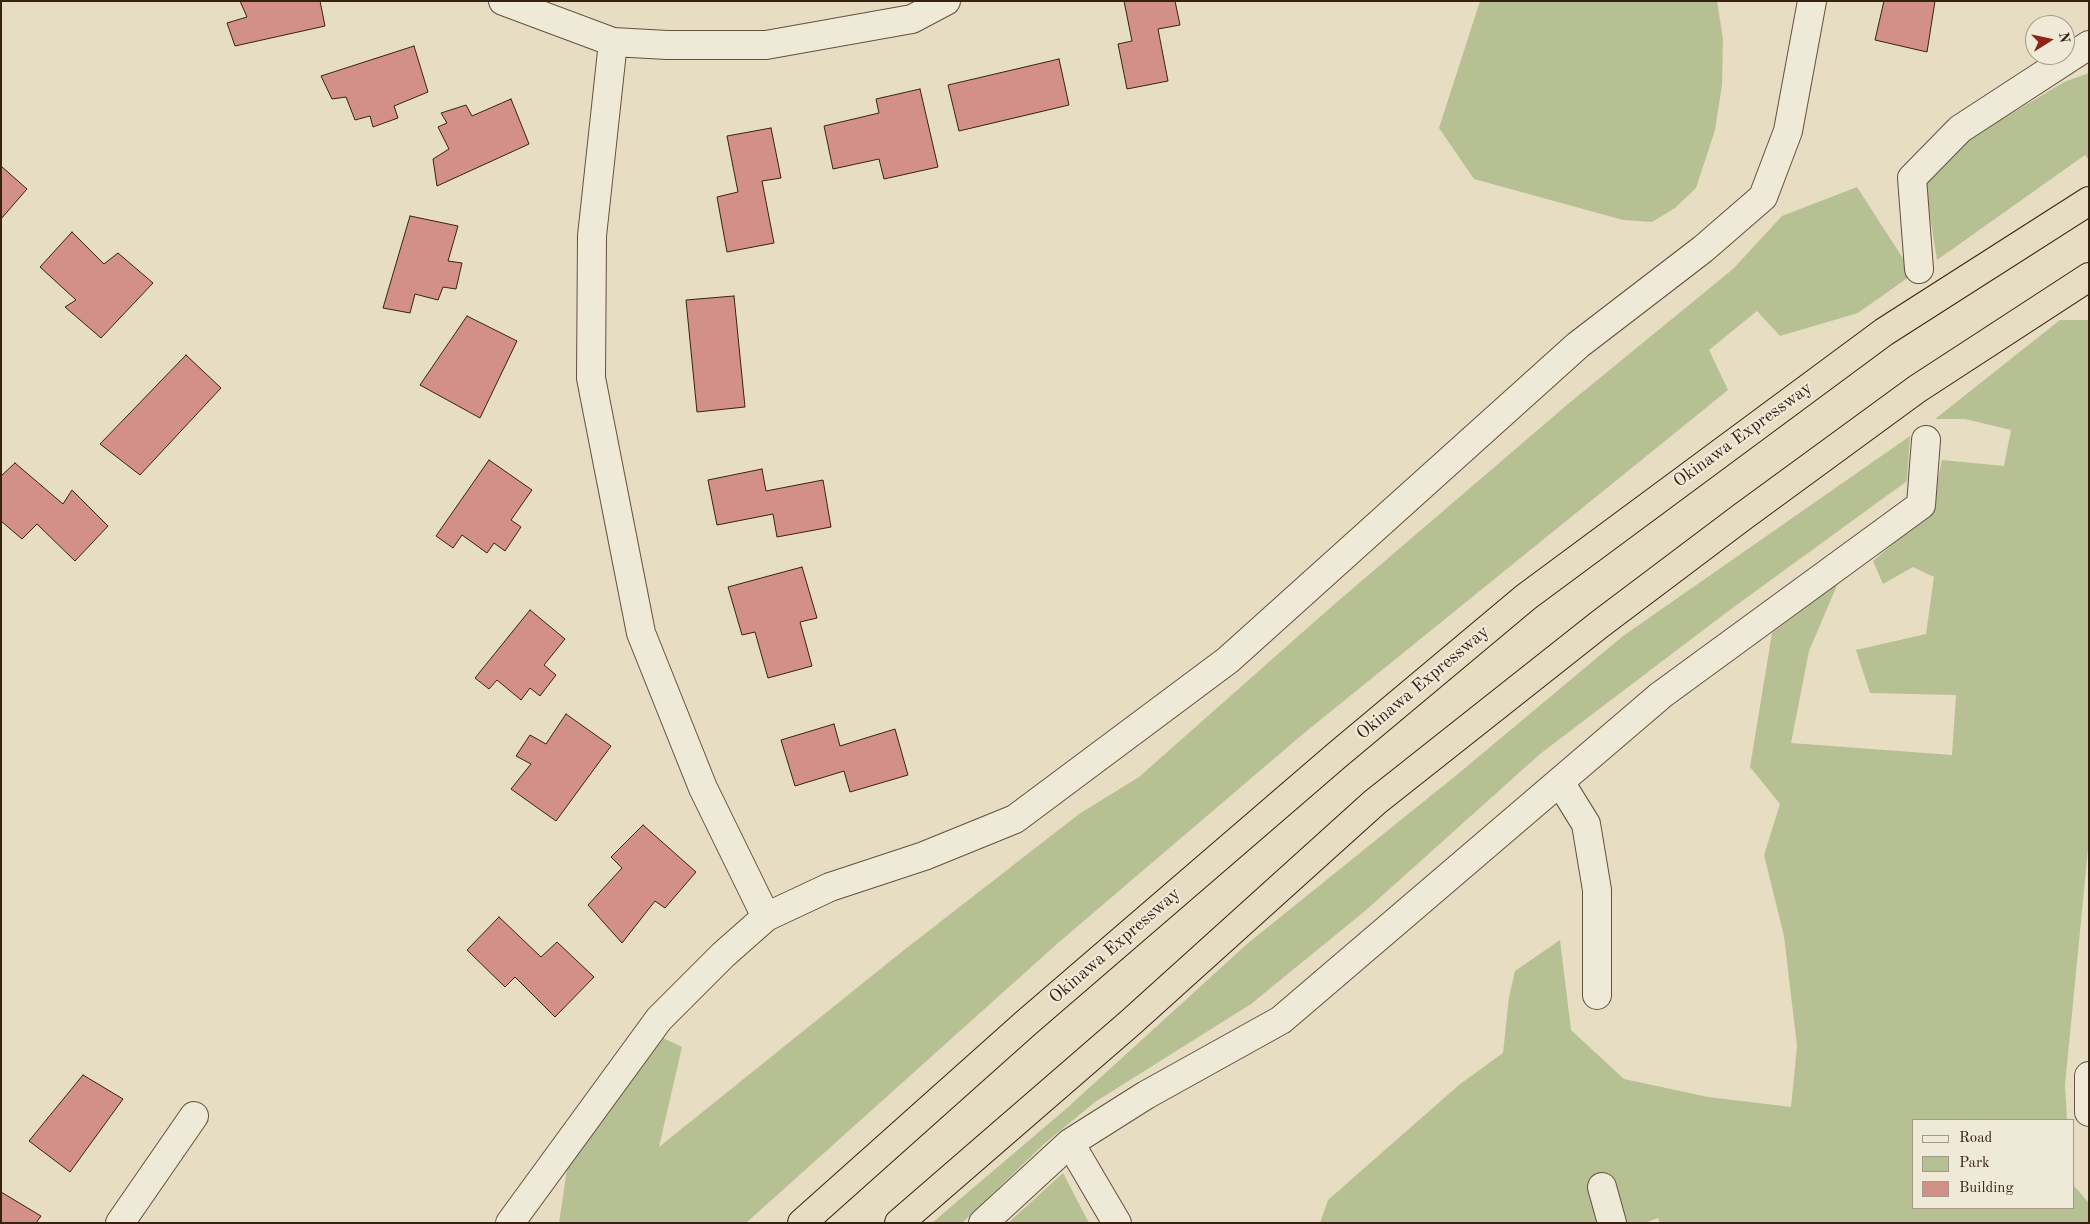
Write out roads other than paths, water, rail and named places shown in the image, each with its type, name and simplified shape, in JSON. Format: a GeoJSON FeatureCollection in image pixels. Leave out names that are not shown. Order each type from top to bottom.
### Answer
{"type":"FeatureCollection","features":[{"type":"Feature","properties":{"kind":"highway","name":"Okinawa Expressway"},"geometry":{"type":"LineString","coordinates":[[802,1223],[1026,1023],[1336,756],[1526,597],[1884,332],[2089,201]]}},
{"type":"Feature","properties":{"kind":"highway"},"geometry":{"type":"LineString","coordinates":[[898,1223],[1130,1023],[1375,802],[1600,624],[1742,517],[1918,389],[2089,277]]}},
{"type":"Feature","properties":{"kind":"street"},"geometry":{"type":"LineString","coordinates":[[503,1],[613,42],[667,45],[766,45],[912,19],[946,1]]}},
{"type":"Feature","properties":{"kind":"street"},"geometry":{"type":"LineString","coordinates":[[510,1223],[659,1019],[723,955],[766,917],[830,887],[924,856],[1015,819],[1228,660],[1578,345],[1703,249],[1763,197],[1788,131],[1812,1]]}},
{"type":"Feature","properties":{"kind":"street"},"geometry":{"type":"LineString","coordinates":[[613,42],[592,236],[591,378],[641,633],[703,788],[766,917]]}},
{"type":"Feature","properties":{"kind":"street"},"geometry":{"type":"LineString","coordinates":[[1919,269],[1912,178],[1960,129],[2089,45]]}},
{"type":"Feature","properties":{"kind":"street"},"geometry":{"type":"LineString","coordinates":[[982,1223],[1070,1143],[1146,1095],[1282,1020],[1661,695],[1921,505],[1926,440]]}},
{"type":"Feature","properties":{"kind":"street"},"geometry":{"type":"LineString","coordinates":[[1560,782],[1586,824],[1598,890],[1597,995]]}},
{"type":"Feature","properties":{"kind":"street"},"geometry":{"type":"LineString","coordinates":[[2089,1076],[2089,1112]]}},
{"type":"Feature","properties":{"kind":"street"},"geometry":{"type":"LineString","coordinates":[[120,1223],[194,1116]]}},
{"type":"Feature","properties":{"kind":"street"},"geometry":{"type":"LineString","coordinates":[[1070,1143],[1117,1223]]}},
{"type":"Feature","properties":{"kind":"street"},"geometry":{"type":"LineString","coordinates":[[1602,1187],[1612,1223]]}}]}
